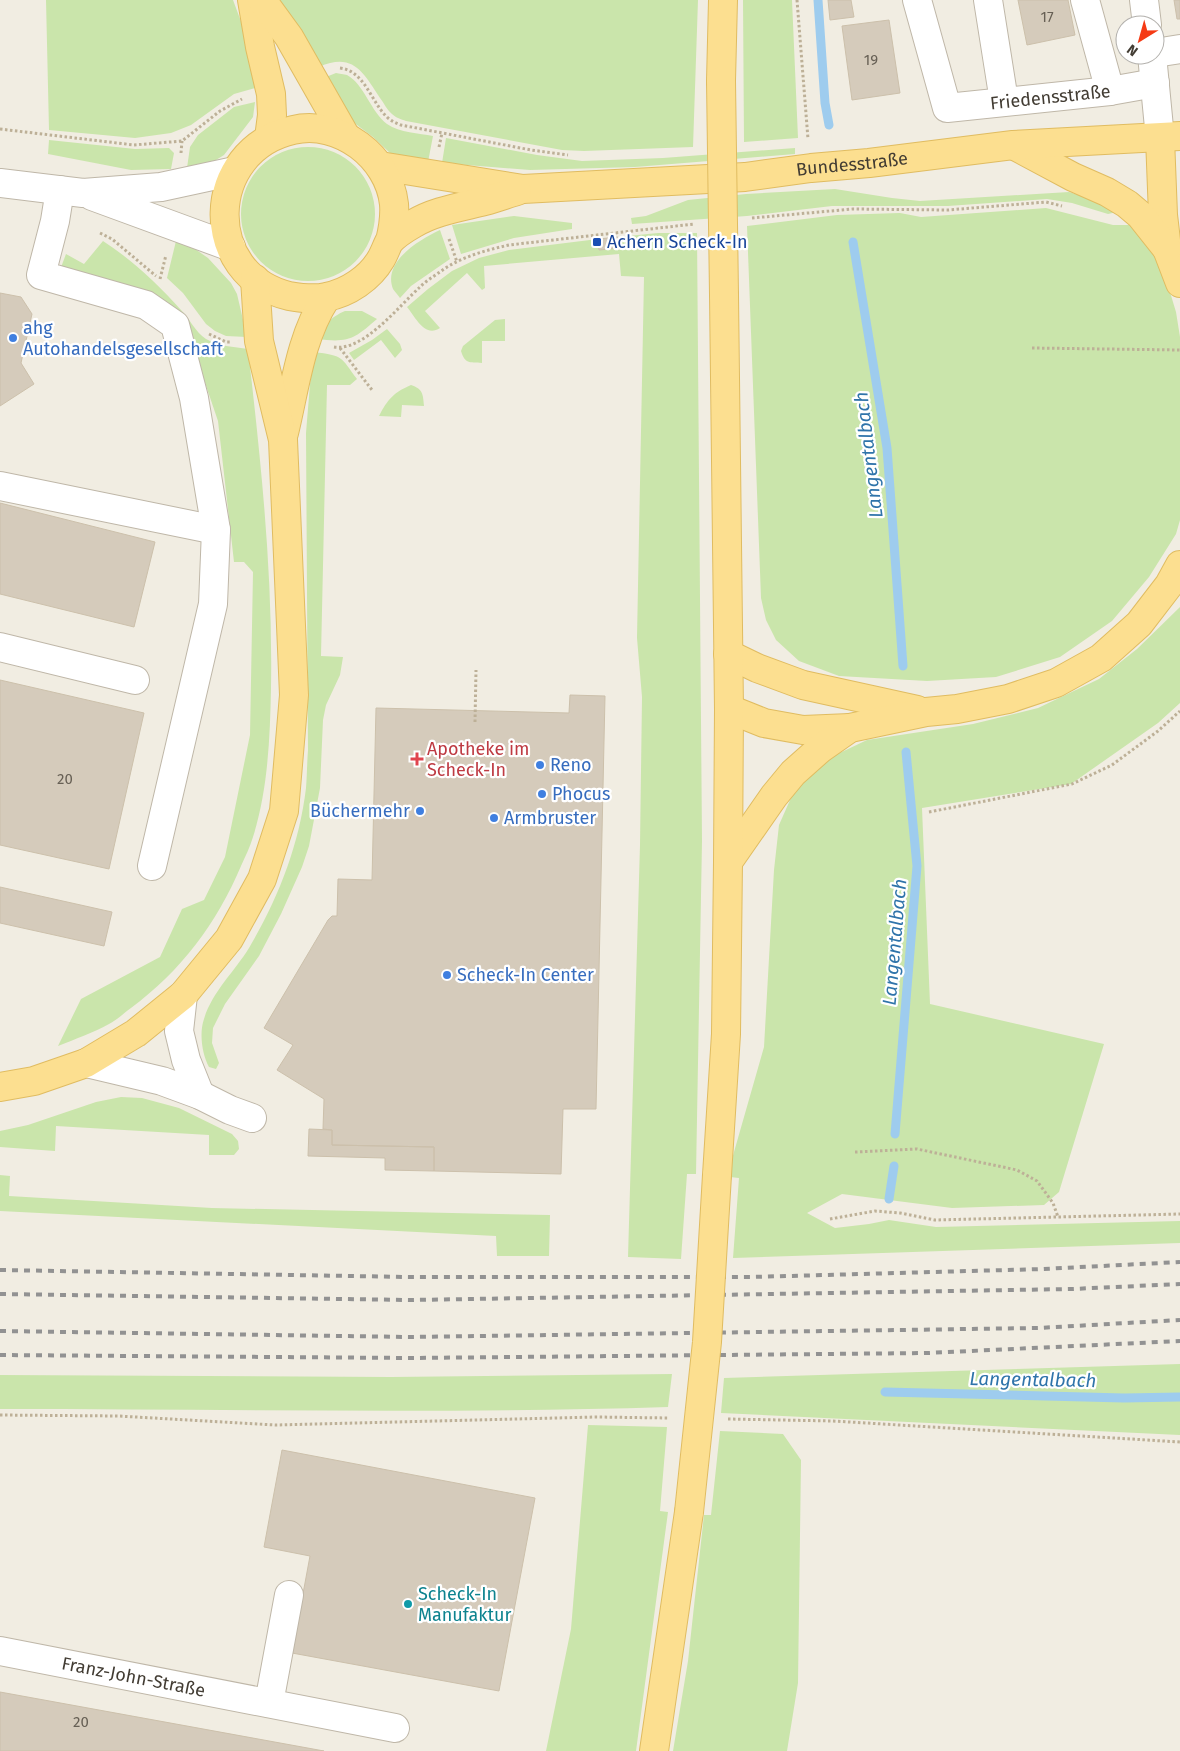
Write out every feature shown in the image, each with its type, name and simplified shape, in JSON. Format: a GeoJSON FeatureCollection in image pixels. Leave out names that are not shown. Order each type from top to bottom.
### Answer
{"type":"FeatureCollection","features":[{"type":"Feature","properties":{"kind":"main road"},"geometry":{"type":"LineString","coordinates":[[252,0],[271,94],[272,115],[269,138]]}},
{"type":"Feature","properties":{"kind":"main road"},"geometry":{"type":"LineString","coordinates":[[262,0],[289,38],[346,137]]}},
{"type":"Feature","properties":{"kind":"main road"},"geometry":{"type":"LineString","coordinates":[[654,1751],[689,1512],[707,1342],[726,1034],[729,709],[721,81],[723,0]]}},
{"type":"Feature","properties":{"kind":"main road"},"geometry":{"type":"LineString","coordinates":[[321,129],[346,137],[365,150],[380,166],[389,183],[394,203],[394,222],[390,241],[380,261],[366,278],[347,290],[326,298],[301,298],[276,292],[254,279],[230,247],[224,221],[226,195],[235,170],[250,152],[269,138],[294,130],[321,129]]}},
{"type":"Feature","properties":{"kind":"main road"},"geometry":{"type":"LineString","coordinates":[[1170,137],[1163,216],[1167,249],[1180,283]]}},
{"type":"Feature","properties":{"kind":"main road","name":"Bundesstraße"},"geometry":{"type":"LineString","coordinates":[[523,189],[745,177],[1013,145],[1170,137]]}},
{"type":"Feature","properties":{"kind":"main road"},"geometry":{"type":"LineString","coordinates":[[1013,145],[1127,204],[1140,215],[1167,249]]}},
{"type":"Feature","properties":{"kind":"main road"},"geometry":{"type":"LineString","coordinates":[[380,166],[523,189]]}},
{"type":"Feature","properties":{"kind":"main road"},"geometry":{"type":"LineString","coordinates":[[390,241],[414,224],[441,212],[523,189]]}},
{"type":"Feature","properties":{"kind":"main road"},"geometry":{"type":"LineString","coordinates":[[0,1087],[34,1081],[86,1063],[136,1033],[183,994],[229,939],[262,879],[284,811],[294,695],[283,440],[259,341],[254,279]]}},
{"type":"Feature","properties":{"kind":"main road"},"geometry":{"type":"LineString","coordinates":[[283,440],[305,343],[315,314],[326,298]]}},
{"type":"Feature","properties":{"kind":"main road"},"geometry":{"type":"LineString","coordinates":[[729,709],[764,723],[803,730],[850,728],[926,712],[957,709],[1008,699],[1056,684],[1101,658],[1139,624],[1169,585],[1180,565]]}},
{"type":"Feature","properties":{"kind":"main road"},"geometry":{"type":"LineString","coordinates":[[728,654],[803,685],[926,712]]}},
{"type":"Feature","properties":{"kind":"main road"},"geometry":{"type":"LineString","coordinates":[[728,862],[774,796],[793,773],[820,749],[850,728]]}},
{"type":"Feature","properties":{"kind":"street","name":"Friedensstraße"},"geometry":{"type":"LineString","coordinates":[[917,0],[947,108],[1110,90],[1155,83]]}},
{"type":"Feature","properties":{"kind":"street"},"geometry":{"type":"LineString","coordinates":[[988,0],[1004,102]]}},
{"type":"Feature","properties":{"kind":"street"},"geometry":{"type":"LineString","coordinates":[[1086,0],[1110,90]]}},
{"type":"Feature","properties":{"kind":"street"},"geometry":{"type":"LineString","coordinates":[[1144,0],[1146,15]]}},
{"type":"Feature","properties":{"kind":"street"},"geometry":{"type":"LineString","coordinates":[[1165,51],[1180,49]]}},
{"type":"Feature","properties":{"kind":"street"},"geometry":{"type":"LineString","coordinates":[[1153,65],[1155,83],[1170,137]]}},
{"type":"Feature","properties":{"kind":"street"},"geometry":{"type":"LineString","coordinates":[[0,182],[72,192],[162,187],[235,170]]}},
{"type":"Feature","properties":{"kind":"street"},"geometry":{"type":"LineString","coordinates":[[72,192],[230,247]]}},
{"type":"Feature","properties":{"kind":"street"},"geometry":{"type":"LineString","coordinates":[[72,192],[55,221],[41,275],[146,305],[175,325],[194,398],[216,530],[213,604],[152,866]]}},
{"type":"Feature","properties":{"kind":"street"},"geometry":{"type":"LineString","coordinates":[[0,486],[216,530]]}},
{"type":"Feature","properties":{"kind":"street"},"geometry":{"type":"LineString","coordinates":[[0,647],[135,680]]}},
{"type":"Feature","properties":{"kind":"street"},"geometry":{"type":"LineString","coordinates":[[183,994],[179,1031],[186,1060],[200,1094]]}},
{"type":"Feature","properties":{"kind":"street"},"geometry":{"type":"LineString","coordinates":[[86,1063],[162,1081],[200,1094],[230,1110],[252,1118]]}},
{"type":"Feature","properties":{"kind":"street"},"geometry":{"type":"LineString","coordinates":[[268,1703],[289,1595]]}},
{"type":"Feature","properties":{"kind":"street","name":"Franz-John-Straße"},"geometry":{"type":"LineString","coordinates":[[0,1651],[395,1728]]}},
{"type":"Feature","properties":{"kind":"path"},"geometry":{"type":"LineString","coordinates":[[797,0],[811,168]]}},
{"type":"Feature","properties":{"kind":"path"},"geometry":{"type":"LineString","coordinates":[[311,77],[334,68],[348,69],[360,78],[387,117],[401,125],[568,156]]}},
{"type":"Feature","properties":{"kind":"path"},"geometry":{"type":"LineString","coordinates":[[0,129],[134,145],[182,141],[220,111],[247,96],[271,94]]}},
{"type":"Feature","properties":{"kind":"path"},"geometry":{"type":"LineString","coordinates":[[750,219],[853,209],[948,210],[1046,202],[1064,207]]}},
{"type":"Feature","properties":{"kind":"path"},"geometry":{"type":"LineString","coordinates":[[305,343],[340,348],[355,343],[370,334],[420,286],[446,268],[480,252],[509,245],[701,223]]}},
{"type":"Feature","properties":{"kind":"path"},"geometry":{"type":"LineString","coordinates":[[98,231],[112,238],[166,285]]}},
{"type":"Feature","properties":{"kind":"path"},"geometry":{"type":"LineString","coordinates":[[203,327],[209,335],[226,342],[259,341]]}},
{"type":"Feature","properties":{"kind":"path"},"geometry":{"type":"LineString","coordinates":[[340,348],[372,390]]}},
{"type":"Feature","properties":{"kind":"path"},"geometry":{"type":"LineString","coordinates":[[1032,348],[1180,350]]}},
{"type":"Feature","properties":{"kind":"path"},"geometry":{"type":"LineString","coordinates":[[475,722],[476,670]]}},
{"type":"Feature","properties":{"kind":"path"},"geometry":{"type":"LineString","coordinates":[[929,812],[1072,784],[1112,765],[1158,731],[1180,711]]}},
{"type":"Feature","properties":{"kind":"path"},"geometry":{"type":"LineString","coordinates":[[854,1152],[917,1149],[1017,1170],[1037,1181],[1053,1203],[1058,1217]]}},
{"type":"Feature","properties":{"kind":"path"},"geometry":{"type":"LineString","coordinates":[[830,1219],[875,1211],[900,1213],[935,1220],[1180,1214]]}},
{"type":"Feature","properties":{"kind":"path"},"geometry":{"type":"LineString","coordinates":[[0,1415],[118,1416],[275,1424],[597,1417],[676,1418]]}},
{"type":"Feature","properties":{"kind":"path"},"geometry":{"type":"LineString","coordinates":[[725,1419],[833,1421],[1180,1442]]}},
{"type":"Feature","properties":{"kind":"green space"},"geometry":{"type":"Polygon","coordinates":[[[46,0],[233,0],[252,51],[259,87],[234,94],[191,125],[171,133],[135,138],[49,130],[46,0]]]}},
{"type":"Feature","properties":{"kind":"green space"},"geometry":{"type":"Polygon","coordinates":[[[280,0],[698,0],[693,147],[584,151],[562,150],[406,121],[390,112],[368,80],[356,67],[349,63],[340,62],[319,67],[314,65],[280,0]]]}},
{"type":"Feature","properties":{"kind":"green space"},"geometry":{"type":"Polygon","coordinates":[[[743,0],[792,0],[798,138],[744,142],[743,0]]]}},
{"type":"Feature","properties":{"kind":"green space"},"geometry":{"type":"Polygon","coordinates":[[[336,73],[347,75],[353,79],[363,91],[376,113],[387,124],[404,131],[433,136],[428,162],[404,158],[390,153],[353,122],[326,77],[336,73]]]}},
{"type":"Feature","properties":{"kind":"green space"},"geometry":{"type":"Polygon","coordinates":[[[255,102],[253,117],[224,155],[208,165],[187,168],[190,147],[198,135],[234,107],[255,102]]]}},
{"type":"Feature","properties":{"kind":"green space"},"geometry":{"type":"Polygon","coordinates":[[[446,138],[537,155],[582,161],[663,158],[795,148],[795,154],[635,167],[530,170],[442,163],[446,138]]]}},
{"type":"Feature","properties":{"kind":"green space"},"geometry":{"type":"Polygon","coordinates":[[[49,140],[135,149],[169,148],[174,153],[171,169],[131,170],[48,154],[49,140]]]}},
{"type":"Feature","properties":{"kind":"green space"},"geometry":{"type":"Polygon","coordinates":[[[308,147],[334,152],[345,158],[355,167],[364,177],[370,188],[375,214],[370,240],[364,251],[355,261],[345,270],[334,276],[308,281],[282,276],[271,270],[261,261],[252,251],[246,240],[241,214],[246,188],[252,177],[261,167],[271,158],[282,152],[308,147]]]}},
{"type":"Feature","properties":{"kind":"green space"},"geometry":{"type":"Polygon","coordinates":[[[835,189],[920,201],[1069,192],[1103,203],[1117,212],[1108,214],[1072,203],[1047,199],[948,206],[832,206],[747,216],[632,224],[631,218],[646,216],[688,200],[746,194],[835,189]]]}},
{"type":"Feature","properties":{"kind":"green space"},"geometry":{"type":"Polygon","coordinates":[[[1046,208],[1113,225],[1131,225],[1160,259],[1176,312],[1180,337],[1180,520],[1176,534],[1149,577],[1112,621],[1060,657],[996,677],[927,681],[839,676],[799,661],[776,640],[766,620],[761,598],[747,226],[837,215],[900,213],[921,217],[1046,208]]]}},
{"type":"Feature","properties":{"kind":"green space"},"geometry":{"type":"Polygon","coordinates":[[[514,216],[572,223],[572,229],[514,238],[461,254],[452,225],[514,216]]]}},
{"type":"Feature","properties":{"kind":"green space"},"geometry":{"type":"Polygon","coordinates":[[[440,230],[450,259],[411,286],[400,298],[393,289],[391,279],[393,269],[398,260],[414,245],[440,230]]]}},
{"type":"Feature","properties":{"kind":"green space"},"geometry":{"type":"Polygon","coordinates":[[[658,233],[697,233],[702,841],[696,1174],[687,1174],[681,1259],[628,1257],[640,845],[642,697],[637,638],[644,277],[621,276],[619,254],[484,266],[485,288],[482,290],[467,273],[425,311],[440,328],[435,330],[425,329],[407,307],[452,271],[479,258],[509,250],[598,239],[620,247],[618,237],[658,233]]]}},
{"type":"Feature","properties":{"kind":"green space"},"geometry":{"type":"Polygon","coordinates":[[[103,241],[154,281],[206,339],[221,345],[248,349],[262,476],[268,561],[271,646],[270,726],[265,782],[253,837],[231,887],[209,926],[181,962],[149,994],[115,1021],[58,1046],[81,999],[160,957],[182,909],[204,900],[225,857],[250,735],[253,572],[244,562],[234,562],[218,421],[199,365],[175,318],[60,270],[66,254],[84,264],[103,241]]]}},
{"type":"Feature","properties":{"kind":"green space"},"geometry":{"type":"Polygon","coordinates":[[[176,241],[195,249],[208,258],[231,283],[237,294],[247,337],[226,336],[215,331],[206,324],[183,293],[167,278],[176,241]]]}},
{"type":"Feature","properties":{"kind":"green space"},"geometry":{"type":"Polygon","coordinates":[[[345,311],[362,311],[377,319],[356,335],[344,340],[317,339],[328,322],[345,311]]]}},
{"type":"Feature","properties":{"kind":"green space"},"geometry":{"type":"Polygon","coordinates":[[[505,319],[505,341],[482,341],[482,363],[466,360],[461,351],[463,346],[495,320],[505,319]]]}},
{"type":"Feature","properties":{"kind":"green space"},"geometry":{"type":"Polygon","coordinates":[[[387,329],[400,344],[402,350],[395,358],[381,340],[354,360],[349,353],[387,329]]]}},
{"type":"Feature","properties":{"kind":"green space"},"geometry":{"type":"Polygon","coordinates":[[[314,352],[340,358],[357,379],[350,385],[327,385],[321,656],[343,657],[340,675],[326,705],[323,720],[320,788],[309,846],[302,867],[281,914],[259,956],[225,1004],[213,1028],[212,1043],[219,1063],[216,1069],[209,1067],[203,1050],[202,1025],[204,1019],[212,1000],[249,948],[278,891],[293,851],[303,810],[308,750],[306,433],[314,352]]]}},
{"type":"Feature","properties":{"kind":"green space"},"geometry":{"type":"Polygon","coordinates":[[[411,385],[422,392],[424,406],[402,405],[401,417],[379,416],[392,397],[411,385]]]}},
{"type":"Feature","properties":{"kind":"green space"},"geometry":{"type":"Polygon","coordinates":[[[1180,607],[1180,703],[1158,723],[1071,784],[922,808],[930,1004],[1104,1044],[1059,1192],[1044,1205],[952,1208],[842,1194],[807,1213],[835,1228],[889,1220],[936,1227],[1180,1221],[1180,1243],[733,1258],[739,1178],[730,1177],[732,1159],[764,1047],[774,870],[779,825],[794,791],[829,758],[867,740],[973,724],[1038,708],[1099,679],[1137,649],[1180,607]]]}},
{"type":"Feature","properties":{"kind":"green space"},"geometry":{"type":"Polygon","coordinates":[[[121,1097],[142,1098],[179,1108],[232,1134],[238,1141],[239,1149],[234,1155],[209,1155],[209,1135],[56,1126],[55,1151],[0,1147],[0,1131],[28,1125],[96,1102],[121,1097]]]}},
{"type":"Feature","properties":{"kind":"green space"},"geometry":{"type":"Polygon","coordinates":[[[0,1175],[10,1176],[9,1196],[212,1208],[550,1215],[549,1256],[497,1256],[496,1236],[0,1211],[0,1175]]]}},
{"type":"Feature","properties":{"kind":"green space"},"geometry":{"type":"Polygon","coordinates":[[[1180,1364],[1180,1435],[721,1413],[724,1378],[1180,1364]]]}},
{"type":"Feature","properties":{"kind":"green space"},"geometry":{"type":"Polygon","coordinates":[[[672,1374],[668,1407],[418,1411],[0,1409],[0,1375],[391,1377],[672,1374]]]}},
{"type":"Feature","properties":{"kind":"green space"},"geometry":{"type":"Polygon","coordinates":[[[588,1425],[667,1427],[660,1511],[668,1512],[636,1751],[546,1751],[571,1629],[588,1425]]]}},
{"type":"Feature","properties":{"kind":"green space"},"geometry":{"type":"Polygon","coordinates":[[[720,1431],[783,1434],[801,1460],[798,1683],[787,1751],[673,1751],[688,1661],[704,1515],[711,1515],[720,1431]]]}},
{"type":"Feature","properties":{"kind":"building"},"geometry":{"type":"Polygon","coordinates":[[[828,0],[851,0],[854,17],[830,20],[828,0]]]}},
{"type":"Feature","properties":{"kind":"building"},"geometry":{"type":"Polygon","coordinates":[[[1018,0],[1068,0],[1075,35],[1027,45],[1018,0]]]}},
{"type":"Feature","properties":{"kind":"building"},"geometry":{"type":"Polygon","coordinates":[[[1174,0],[1180,0],[1180,19],[1177,19],[1174,0]]]}},
{"type":"Feature","properties":{"kind":"building"},"geometry":{"type":"Polygon","coordinates":[[[889,20],[900,93],[852,100],[842,26],[889,20]]]}},
{"type":"Feature","properties":{"kind":"building"},"geometry":{"type":"Polygon","coordinates":[[[618,237],[620,248],[599,250],[598,239],[618,237]]]}},
{"type":"Feature","properties":{"kind":"building","name":"ahg Autohandelsgesellschaft"},"geometry":{"type":"Polygon","coordinates":[[[0,293],[21,297],[32,314],[21,363],[34,384],[0,406],[0,293]]]}},
{"type":"Feature","properties":{"kind":"building"},"geometry":{"type":"Polygon","coordinates":[[[0,503],[155,542],[134,627],[0,594],[0,503]]]}},
{"type":"Feature","properties":{"kind":"building"},"geometry":{"type":"Polygon","coordinates":[[[0,680],[144,713],[109,869],[0,845],[0,680]]]}},
{"type":"Feature","properties":{"kind":"building","name":"Scheck-In Center"},"geometry":{"type":"Polygon","coordinates":[[[570,695],[605,696],[596,1109],[563,1109],[561,1174],[434,1171],[434,1147],[332,1145],[332,1130],[323,1129],[324,1099],[277,1070],[293,1045],[264,1028],[328,920],[332,916],[337,916],[338,879],[372,880],[376,708],[569,713],[570,695]]]}},
{"type":"Feature","properties":{"kind":"building"},"geometry":{"type":"Polygon","coordinates":[[[0,887],[112,912],[104,946],[0,923],[0,887]]]}},
{"type":"Feature","properties":{"kind":"building"},"geometry":{"type":"Polygon","coordinates":[[[309,1129],[332,1130],[332,1145],[434,1147],[434,1171],[385,1170],[385,1158],[308,1156],[309,1129]]]}},
{"type":"Feature","properties":{"kind":"building","name":"Scheck-In Manufaktur"},"geometry":{"type":"Polygon","coordinates":[[[282,1450],[535,1498],[499,1691],[292,1653],[310,1556],[264,1547],[282,1450]]]}},
{"type":"Feature","properties":{"kind":"building"},"geometry":{"type":"Polygon","coordinates":[[[0,1692],[324,1751],[0,1751],[0,1692]]]}},
{"type":"Feature","properties":{"kind":"waterway","name":"Langentalbach"},"geometry":{"type":"LineString","coordinates":[[818,0],[825,103],[829,125]]}},
{"type":"Feature","properties":{"kind":"waterway","name":"Langentalbach"},"geometry":{"type":"LineString","coordinates":[[853,242],[887,448],[903,666]]}},
{"type":"Feature","properties":{"kind":"waterway","name":"Langentalbach"},"geometry":{"type":"LineString","coordinates":[[895,1134],[917,866],[906,752]]}},
{"type":"Feature","properties":{"kind":"waterway","name":"Langentalbach"},"geometry":{"type":"LineString","coordinates":[[889,1199],[894,1166]]}},
{"type":"Feature","properties":{"kind":"waterway","name":"Langentalbach"},"geometry":{"type":"LineString","coordinates":[[885,1392],[1124,1398],[1180,1397]]}},
{"type":"Feature","properties":{"kind":"railway"},"geometry":{"type":"LineString","coordinates":[[0,1270],[409,1277],[751,1277],[1043,1269],[1180,1262]]}},
{"type":"Feature","properties":{"kind":"railway"},"geometry":{"type":"LineString","coordinates":[[0,1294],[410,1300],[1072,1289],[1180,1284]]}},
{"type":"Feature","properties":{"kind":"railway"},"geometry":{"type":"LineString","coordinates":[[0,1331],[410,1337],[1038,1328],[1180,1320]]}},
{"type":"Feature","properties":{"kind":"railway"},"geometry":{"type":"LineString","coordinates":[[0,1355],[410,1358],[928,1353],[1180,1341]]}},
{"type":"Feature","properties":{"kind":"place","name":"Achern Scheck-In"},"geometry":{"type":"Point","coordinates":[597,242]}},
{"type":"Feature","properties":{"kind":"place","name":"ahg Autohandelsgesellschaft"},"geometry":{"type":"Point","coordinates":[13,338]}},
{"type":"Feature","properties":{"kind":"place","name":"Apotheke im Scheck-In"},"geometry":{"type":"Point","coordinates":[417,759]}},
{"type":"Feature","properties":{"kind":"place","name":"Reno"},"geometry":{"type":"Point","coordinates":[540,765]}},
{"type":"Feature","properties":{"kind":"place","name":"Phocus"},"geometry":{"type":"Point","coordinates":[542,794]}},
{"type":"Feature","properties":{"kind":"place","name":"Büchermehr"},"geometry":{"type":"Point","coordinates":[420,811]}},
{"type":"Feature","properties":{"kind":"place","name":"Armbruster"},"geometry":{"type":"Point","coordinates":[494,818]}},
{"type":"Feature","properties":{"kind":"place","name":"Scheck-In Center"},"geometry":{"type":"Point","coordinates":[447,975]}},
{"type":"Feature","properties":{"kind":"place","name":"Scheck-In Manufaktur"},"geometry":{"type":"Point","coordinates":[408,1604]}}]}
